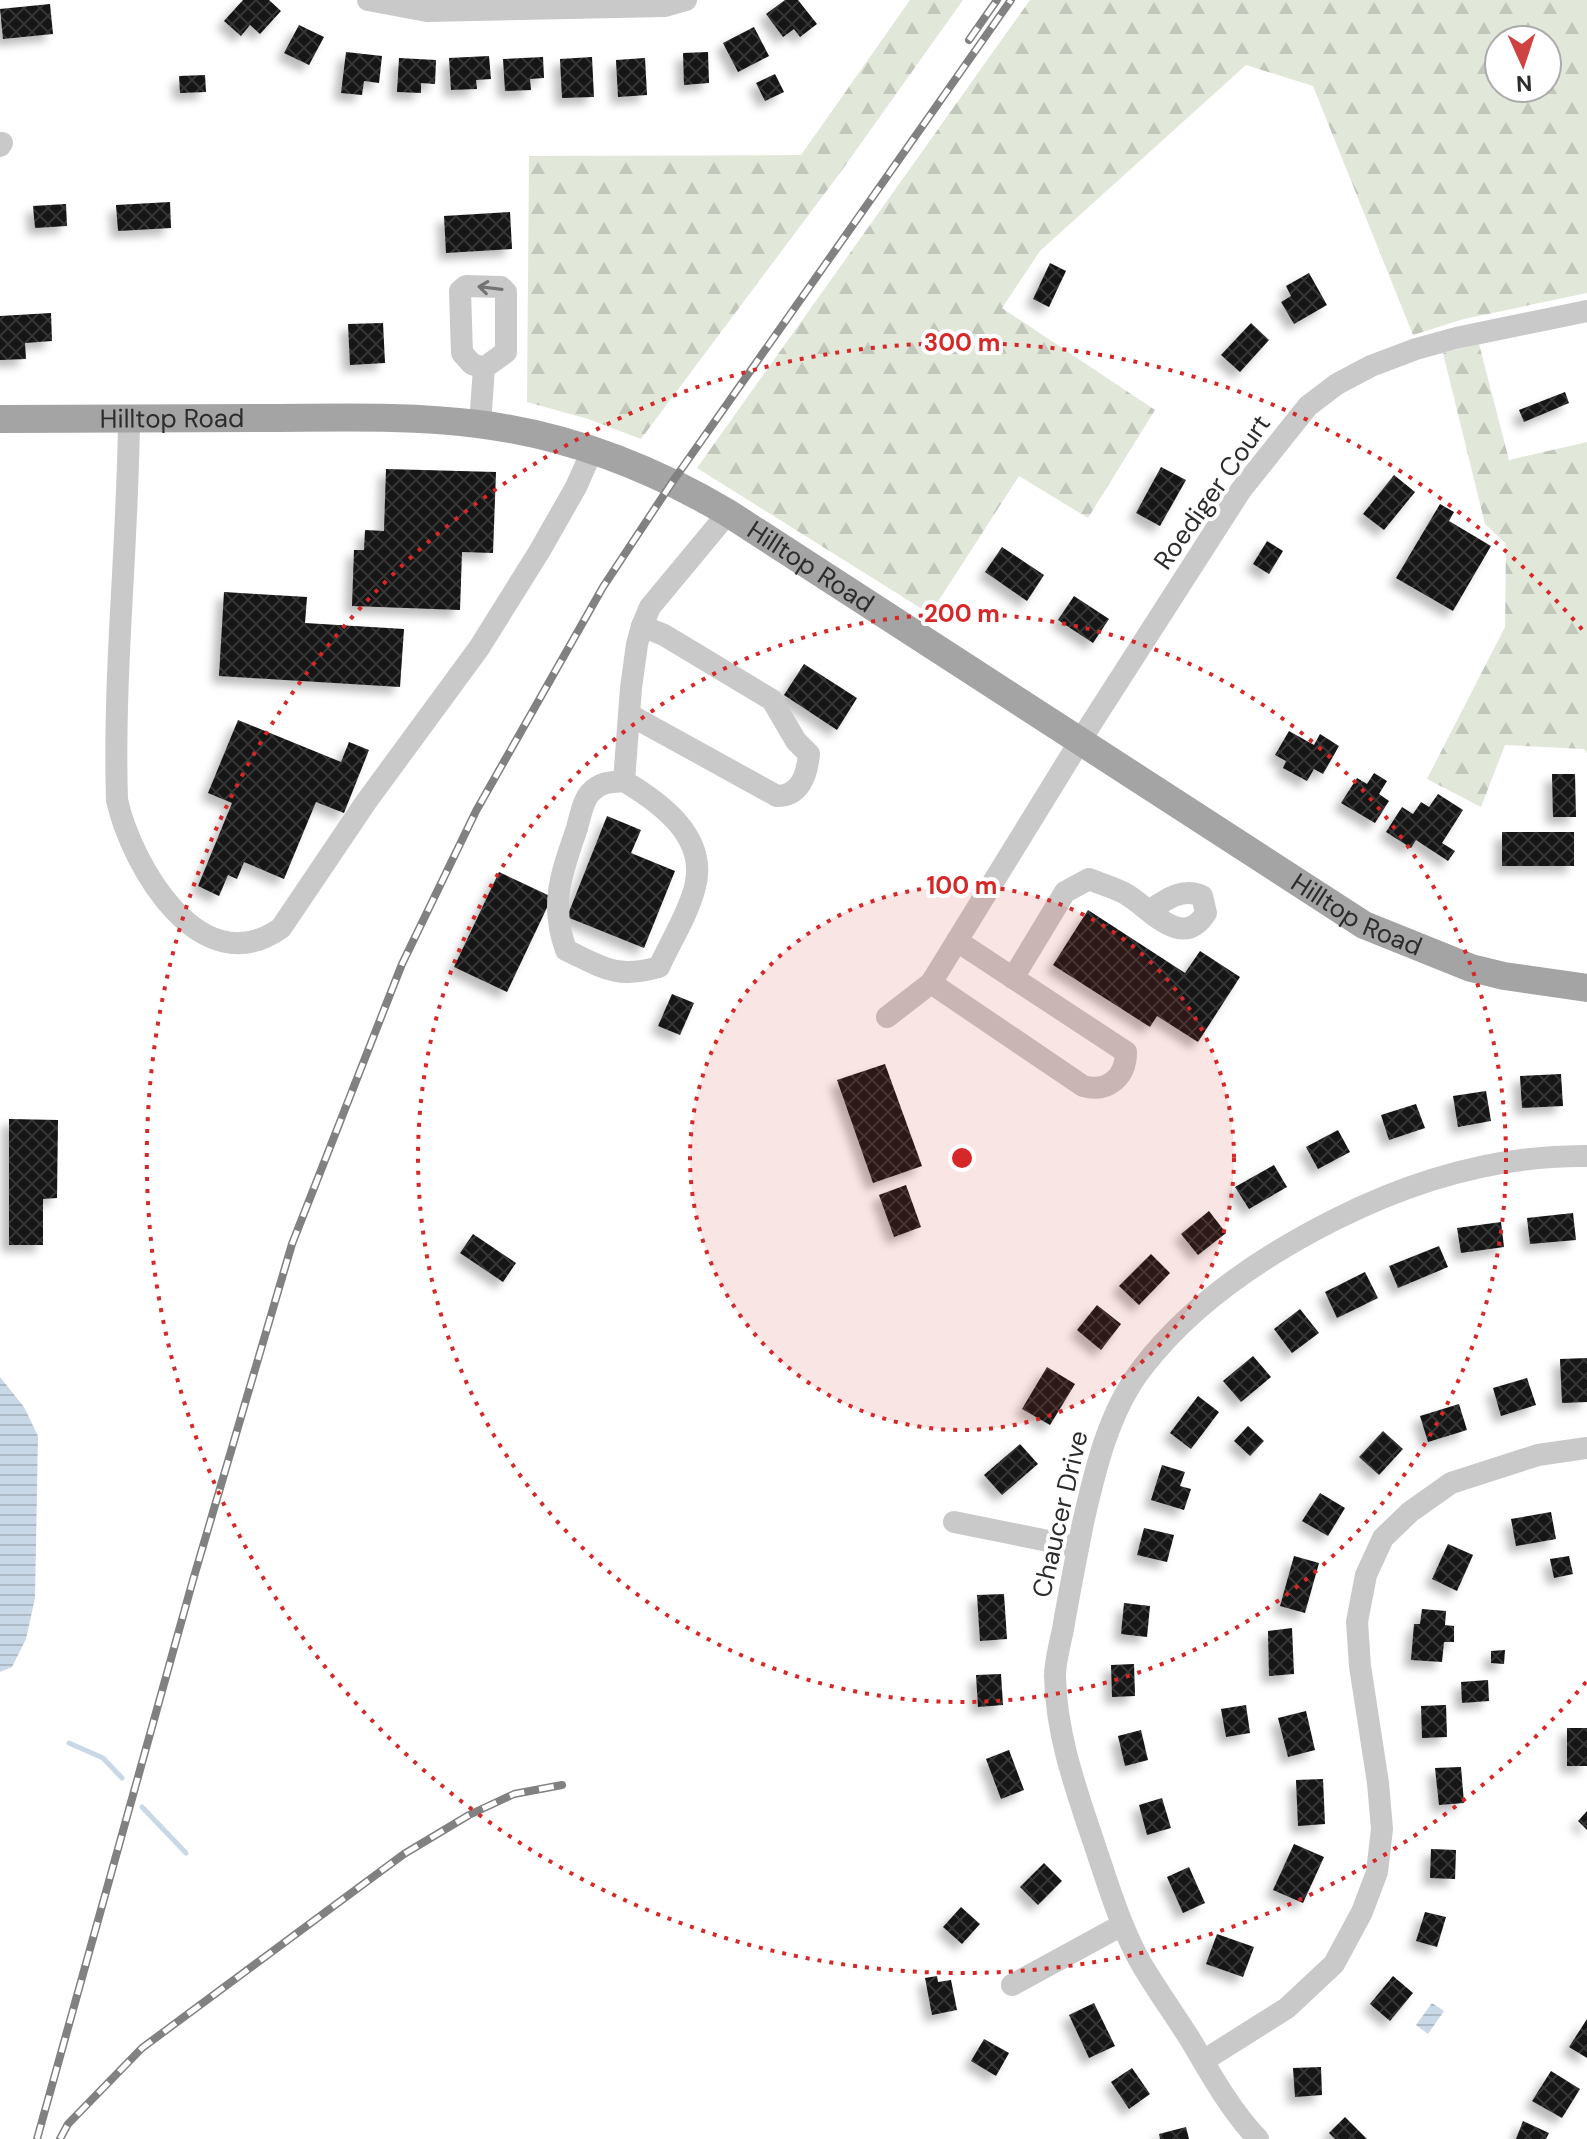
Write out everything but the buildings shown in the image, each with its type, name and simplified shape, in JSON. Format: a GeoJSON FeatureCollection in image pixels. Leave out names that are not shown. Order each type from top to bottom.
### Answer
{"type":"FeatureCollection","features":[{"type":"Feature","properties":{"kind":"main road","name":"Hilltop Road"},"geometry":{"type":"LineString","coordinates":[[0,419],[356,418],[480,424],[547,437],[662,476],[728,513],[1364,925],[1471,968],[1587,988]]}},
{"type":"Feature","properties":{"kind":"street"},"geometry":{"type":"LineString","coordinates":[[368,0],[427,11],[665,6],[686,0]]}},
{"type":"Feature","properties":{"kind":"street"},"geometry":{"type":"LineString","coordinates":[[480,424],[484,368],[506,352],[506,292],[501,287],[466,286],[460,291],[462,353],[472,364],[484,368]]}},
{"type":"Feature","properties":{"kind":"street","name":"Roediger Court"},"geometry":{"type":"LineString","coordinates":[[931,983],[1080,741],[1241,490],[1308,406],[1337,384],[1371,366],[1416,349],[1587,311]]}},
{"type":"Feature","properties":{"kind":"street"},"geometry":{"type":"LineString","coordinates":[[129,418],[128,512],[119,671],[117,800],[121,819],[136,856],[167,903],[213,941],[243,944],[267,938],[281,928],[366,802],[479,648],[539,552],[576,487],[592,451]]}},
{"type":"Feature","properties":{"kind":"street"},"geometry":{"type":"LineString","coordinates":[[624,781],[631,688],[642,626],[650,607],[728,513]]}},
{"type":"Feature","properties":{"kind":"street"},"geometry":{"type":"LineString","coordinates":[[630,715],[777,796],[788,796],[798,789],[808,765],[809,754],[796,741],[772,700],[664,635],[642,626]]}},
{"type":"Feature","properties":{"kind":"street"},"geometry":{"type":"LineString","coordinates":[[624,781],[654,798],[683,826],[698,871],[695,889],[659,967],[636,973],[611,972],[566,950],[557,913],[557,891],[588,795],[602,783],[624,781]]}},
{"type":"Feature","properties":{"kind":"street"},"geometry":{"type":"LineString","coordinates":[[1013,978],[1065,892],[1076,884],[1089,879],[1125,893],[1149,911]]}},
{"type":"Feature","properties":{"kind":"street"},"geometry":{"type":"LineString","coordinates":[[887,1017],[931,983],[1083,1086],[1094,1089],[1114,1081],[1126,1065],[1126,1052],[957,941]]}},
{"type":"Feature","properties":{"kind":"street","name":"Chaucer Drive"},"geometry":{"type":"LineString","coordinates":[[1258,2139],[1248,2129],[1203,2061],[1142,1965],[1122,1925],[1060,1731],[1055,1673],[1078,1547],[1111,1422],[1141,1368],[1180,1325],[1225,1287],[1298,1238],[1379,1198],[1435,1177],[1541,1157],[1587,1156]]}},
{"type":"Feature","properties":{"kind":"street"},"geometry":{"type":"LineString","coordinates":[[1203,2061],[1287,2008],[1334,1964],[1362,1912],[1377,1872],[1382,1829],[1357,1622],[1366,1575],[1383,1538],[1410,1512],[1451,1483],[1538,1455],[1587,1448]]}},
{"type":"Feature","properties":{"kind":"street"},"geometry":{"type":"LineString","coordinates":[[954,1522],[1078,1547]]}},
{"type":"Feature","properties":{"kind":"street"},"geometry":{"type":"LineString","coordinates":[[1012,1985],[1122,1925]]}},
{"type":"Feature","properties":{"kind":"green space"},"geometry":{"type":"Polygon","coordinates":[[[910,0],[963,0],[837,177],[641,439],[588,419],[527,402],[529,156],[801,155],[910,0]]]}},
{"type":"Feature","properties":{"kind":"green space"},"geometry":{"type":"Polygon","coordinates":[[[1030,0],[1587,0],[1587,293],[1464,319],[1413,335],[1313,86],[1246,65],[1040,251],[1002,308],[1155,410],[1088,518],[1019,476],[930,614],[697,468],[1030,0]]]}},
{"type":"Feature","properties":{"kind":"green space"},"geometry":{"type":"Polygon","coordinates":[[[1479,344],[1509,460],[1587,442],[1587,753],[1584,749],[1505,745],[1481,807],[1427,779],[1505,627],[1506,544],[1485,524],[1443,353],[1479,344]]]}},
{"type":"Feature","properties":{"kind":"water"},"geometry":{"type":"Polygon","coordinates":[[[0,1377],[24,1407],[38,1436],[35,1598],[26,1639],[12,1667],[0,1672],[0,1377]]]}},
{"type":"Feature","properties":{"kind":"water"},"geometry":{"type":"Polygon","coordinates":[[[1432,2003],[1444,2011],[1428,2034],[1416,2025],[1432,2003]]]}},
{"type":"Feature","properties":{"kind":"waterway"},"geometry":{"type":"LineString","coordinates":[[69,1743],[103,1758],[122,1778]]}},
{"type":"Feature","properties":{"kind":"waterway"},"geometry":{"type":"LineString","coordinates":[[142,1807],[186,1853]]}},
{"type":"Feature","properties":{"kind":"railway"},"geometry":{"type":"LineString","coordinates":[[969,40],[997,0]]}},
{"type":"Feature","properties":{"kind":"railway"},"geometry":{"type":"LineString","coordinates":[[37,2139],[193,1580],[292,1244],[402,964],[476,811],[603,587],[673,481],[1011,0]]}},
{"type":"Feature","properties":{"kind":"railway"},"geometry":{"type":"LineString","coordinates":[[60,2139],[68,2124],[142,2048],[404,1854],[469,1815],[514,1794],[562,1785]]}}]}
